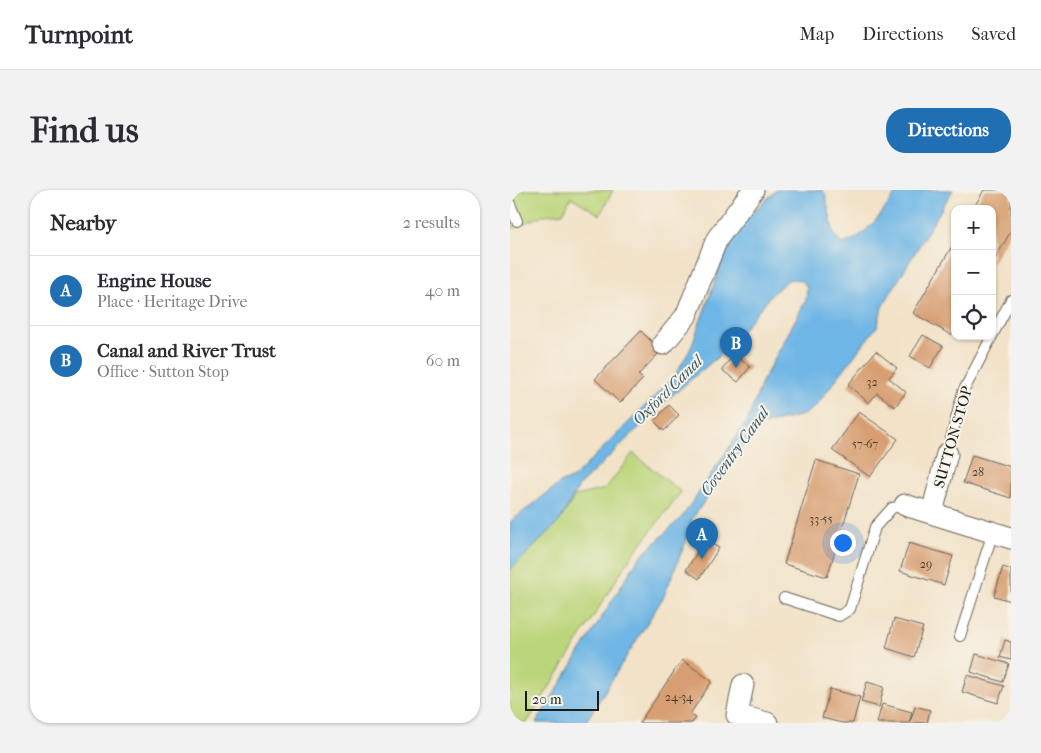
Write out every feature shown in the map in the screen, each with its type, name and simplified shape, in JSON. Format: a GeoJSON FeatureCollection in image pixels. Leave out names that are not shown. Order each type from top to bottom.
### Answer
{"type":"FeatureCollection","features":[{"type":"Feature","properties":{"kind":"street"},"geometry":{"type":"LineString","coordinates":[[663,344],[686,316],[717,239],[753,190]]}},
{"type":"Feature","properties":{"kind":"street","name":"SUTTON STOP"},"geometry":{"type":"LineString","coordinates":[[932,514],[947,454]]}},
{"type":"Feature","properties":{"kind":"street"},"geometry":{"type":"LineString","coordinates":[[904,505],[1002,535]]}},
{"type":"Feature","properties":{"kind":"street"},"geometry":{"type":"LineString","coordinates":[[743,685],[735,719],[766,723]]}},
{"type":"Feature","properties":{"kind":"lane"},"geometry":{"type":"LineString","coordinates":[[510,204],[517,221]]}},
{"type":"Feature","properties":{"kind":"lane","name":"SUTTON STOP"},"geometry":{"type":"LineString","coordinates":[[996,328],[1011,300]]}},
{"type":"Feature","properties":{"kind":"lane","name":"SUTTON STOP"},"geometry":{"type":"LineString","coordinates":[[947,454],[963,392],[990,340]]}},
{"type":"Feature","properties":{"kind":"lane"},"geometry":{"type":"LineString","coordinates":[[784,598],[839,616],[845,613],[850,609],[875,527],[892,508],[904,505]]}},
{"type":"Feature","properties":{"kind":"lane"},"geometry":{"type":"LineString","coordinates":[[960,636],[1002,535]]}},
{"type":"Feature","properties":{"kind":"green space"},"geometry":{"type":"Polygon","coordinates":[[[510,190],[613,190],[600,215],[571,197],[563,213],[544,215],[510,229],[510,190]]]}},
{"type":"Feature","properties":{"kind":"green space"},"geometry":{"type":"Polygon","coordinates":[[[633,453],[681,492],[628,561],[527,723],[510,723],[510,570],[559,522],[575,496],[605,489],[633,453]]]}},
{"type":"Feature","properties":{"kind":"water"},"geometry":{"type":"Polygon","coordinates":[[[776,190],[822,190],[825,193],[834,234],[841,244],[858,237],[874,223],[898,190],[953,190],[882,307],[878,325],[815,407],[803,415],[757,426],[692,519],[691,529],[664,596],[585,723],[536,723],[638,559],[682,517],[748,420],[762,382],[806,300],[807,287],[802,281],[788,280],[773,293],[727,349],[669,398],[579,486],[559,522],[510,570],[510,522],[563,481],[572,479],[673,378],[690,350],[728,245],[740,225],[776,190]]]}},
{"type":"Feature","properties":{"kind":"building"},"geometry":{"type":"Polygon","coordinates":[[[984,190],[1011,190],[1011,231],[996,257],[996,205],[975,205],[984,190]]]}},
{"type":"Feature","properties":{"kind":"building"},"geometry":{"type":"Polygon","coordinates":[[[951,248],[951,335],[913,313],[951,248]]]}},
{"type":"Feature","properties":{"kind":"building"},"geometry":{"type":"Polygon","coordinates":[[[641,331],[661,351],[638,375],[643,379],[620,403],[595,379],[641,331]]]}},
{"type":"Feature","properties":{"kind":"building"},"geometry":{"type":"Polygon","coordinates":[[[923,335],[943,346],[930,368],[910,356],[923,335]]]}},
{"type":"Feature","properties":{"kind":"building"},"geometry":{"type":"Polygon","coordinates":[[[876,351],[897,368],[889,378],[906,392],[895,407],[877,393],[869,403],[848,385],[876,351]]]}},
{"type":"Feature","properties":{"kind":"building"},"geometry":{"type":"Polygon","coordinates":[[[734,354],[750,367],[738,382],[722,370],[734,354]]]}},
{"type":"Feature","properties":{"kind":"building"},"geometry":{"type":"Polygon","coordinates":[[[669,405],[679,415],[664,431],[654,421],[669,405]]]}},
{"type":"Feature","properties":{"kind":"building"},"geometry":{"type":"Polygon","coordinates":[[[859,412],[898,439],[870,477],[832,450],[859,412]]]}},
{"type":"Feature","properties":{"kind":"building"},"geometry":{"type":"Polygon","coordinates":[[[972,455],[1011,467],[1011,498],[963,483],[972,455]]]}},
{"type":"Feature","properties":{"kind":"building"},"geometry":{"type":"Polygon","coordinates":[[[816,460],[859,474],[827,577],[784,564],[816,460]]]}},
{"type":"Feature","properties":{"kind":"building"},"geometry":{"type":"Polygon","coordinates":[[[705,540],[719,548],[699,579],[686,570],[705,540]]]}},
{"type":"Feature","properties":{"kind":"building"},"geometry":{"type":"Polygon","coordinates":[[[909,543],[953,556],[944,585],[900,571],[909,543]]]}},
{"type":"Feature","properties":{"kind":"building"},"geometry":{"type":"Polygon","coordinates":[[[1003,567],[1011,570],[1011,601],[994,596],[1003,567]]]}},
{"type":"Feature","properties":{"kind":"building"},"geometry":{"type":"Polygon","coordinates":[[[894,619],[923,627],[914,657],[886,648],[894,619]]]}},
{"type":"Feature","properties":{"kind":"building"},"geometry":{"type":"Polygon","coordinates":[[[1005,640],[1011,642],[1011,660],[1000,657],[1005,640]]]}},
{"type":"Feature","properties":{"kind":"building"},"geometry":{"type":"Polygon","coordinates":[[[976,654],[1009,664],[1003,682],[971,672],[976,654]]]}},
{"type":"Feature","properties":{"kind":"building"},"geometry":{"type":"Polygon","coordinates":[[[682,660],[712,681],[690,714],[696,718],[692,723],[639,723],[682,660]]]}},
{"type":"Feature","properties":{"kind":"building"},"geometry":{"type":"Polygon","coordinates":[[[967,675],[1004,686],[998,703],[962,692],[967,675]]]}},
{"type":"Feature","properties":{"kind":"building"},"geometry":{"type":"Polygon","coordinates":[[[867,682],[884,687],[879,707],[861,702],[867,682]]]}},
{"type":"Feature","properties":{"kind":"building"},"geometry":{"type":"Polygon","coordinates":[[[830,689],[860,697],[853,723],[842,723],[822,718],[830,689]]]}},
{"type":"Feature","properties":{"kind":"building"},"geometry":{"type":"Polygon","coordinates":[[[882,704],[912,712],[909,723],[877,723],[882,704]]]}},
{"type":"Feature","properties":{"kind":"building"},"geometry":{"type":"Polygon","coordinates":[[[915,706],[930,710],[927,723],[910,723],[915,706]]]}},
{"type":"Feature","properties":{"kind":"place","name":"Canal and River Trust"},"geometry":{"type":"Point","coordinates":[736,368]}},
{"type":"Feature","properties":{"kind":"place","name":"Engine House"},"geometry":{"type":"Point","coordinates":[702,559]}},
{"type":"Feature","properties":{"kind":"water label","name":"Oxford Canal"},"geometry":{"type":"Point","coordinates":[667,390]}},
{"type":"Feature","properties":{"kind":"water label","name":"Coventry Canal"},"geometry":{"type":"Point","coordinates":[734,451]}}]}
